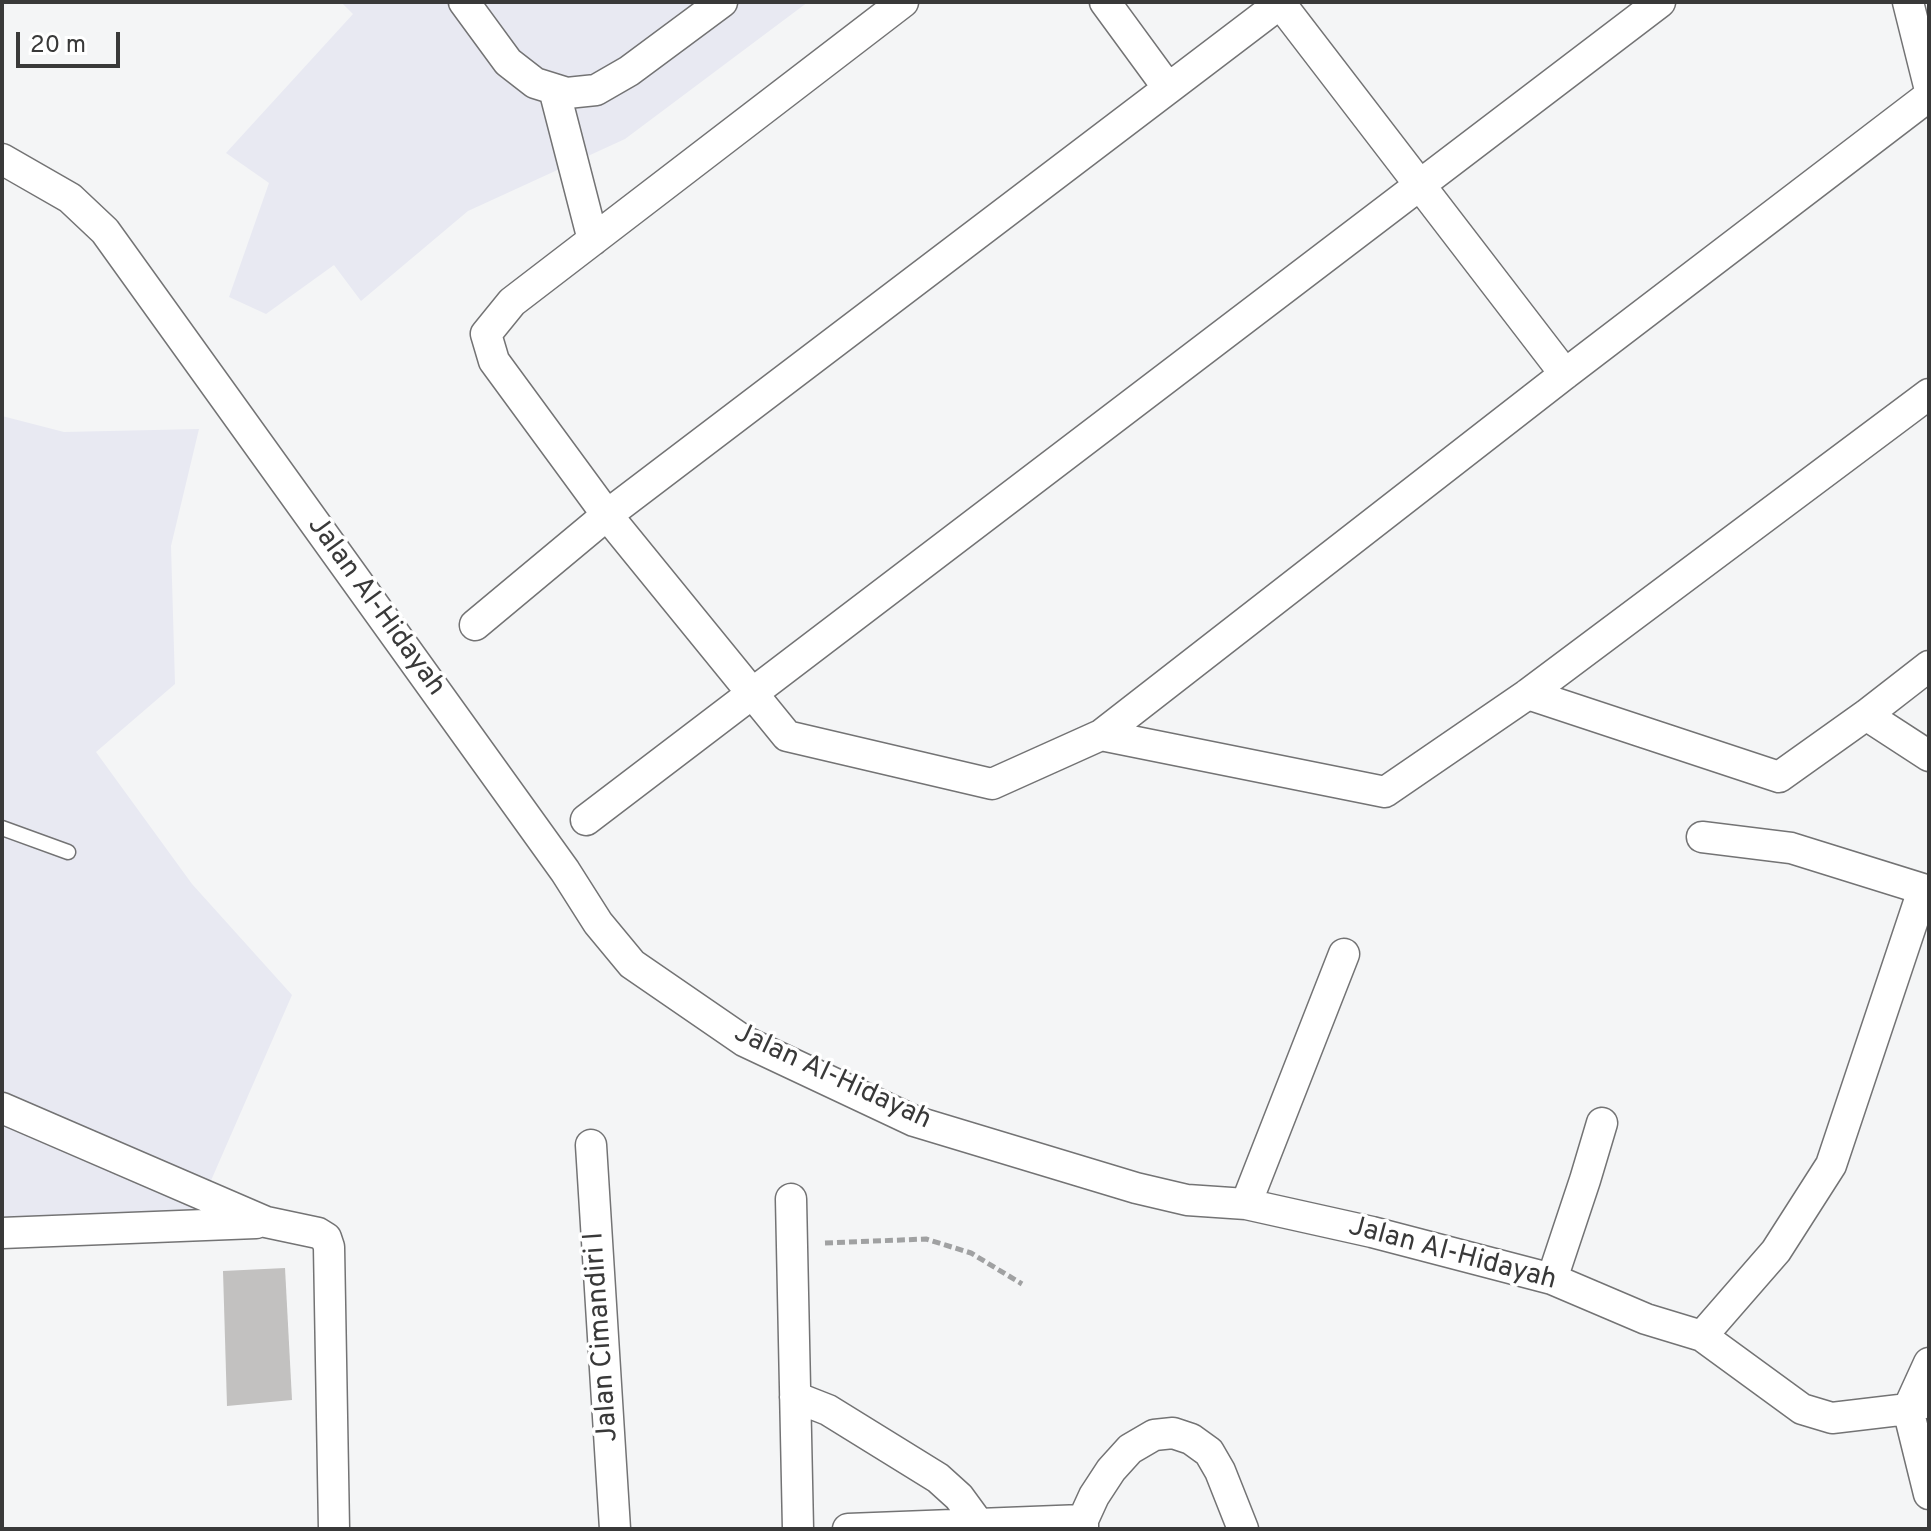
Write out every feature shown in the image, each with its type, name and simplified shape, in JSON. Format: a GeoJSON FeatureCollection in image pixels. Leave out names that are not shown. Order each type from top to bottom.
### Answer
{"type":"FeatureCollection","features":[{"type":"Feature","properties":{"kind":"street"},"geometry":{"type":"LineString","coordinates":[[464,2],[508,62],[535,83],[567,93],[596,90],[629,71],[722,2]]}},
{"type":"Feature","properties":{"kind":"street"},"geometry":{"type":"LineString","coordinates":[[903,2],[512,302],[486,334],[494,361],[607,515],[787,736],[992,784],[1101,735],[1929,96]]}},
{"type":"Feature","properties":{"kind":"street"},"geometry":{"type":"LineString","coordinates":[[1105,2],[1168,88]]}},
{"type":"Feature","properties":{"kind":"street"},"geometry":{"type":"LineString","coordinates":[[586,820],[1660,2]]}},
{"type":"Feature","properties":{"kind":"street"},"geometry":{"type":"LineString","coordinates":[[1908,2],[1929,86]]}},
{"type":"Feature","properties":{"kind":"street"},"geometry":{"type":"LineString","coordinates":[[475,625],[607,515],[1281,3],[1565,374]]}},
{"type":"Feature","properties":{"kind":"street"},"geometry":{"type":"LineString","coordinates":[[554,89],[593,240]]}},
{"type":"Feature","properties":{"kind":"street","name":"Jalan Al-Hidayah"},"geometry":{"type":"LineString","coordinates":[[2,159],[70,198],[105,231],[565,871],[598,923],[632,964],[744,1041],[914,1121],[1136,1188],[1187,1200],[1246,1204],[1372,1232],[1552,1279],[1646,1319],[1702,1336],[1802,1409],[1832,1418],[1918,1405]]}},
{"type":"Feature","properties":{"kind":"street"},"geometry":{"type":"LineString","coordinates":[[1101,735],[1385,792],[1528,694],[1929,394]]}},
{"type":"Feature","properties":{"kind":"street"},"geometry":{"type":"LineString","coordinates":[[1528,694],[1779,777],[1929,666]]}},
{"type":"Feature","properties":{"kind":"street"},"geometry":{"type":"LineString","coordinates":[[1866,715],[1929,756]]}},
{"type":"Feature","properties":{"kind":"street"},"geometry":{"type":"LineString","coordinates":[[1702,837],[1791,848],[1926,890],[1831,1165],[1776,1251],[1702,1336]]}},
{"type":"Feature","properties":{"kind":"street"},"geometry":{"type":"LineString","coordinates":[[1246,1204],[1344,954]]}},
{"type":"Feature","properties":{"kind":"street"},"geometry":{"type":"LineString","coordinates":[[2,1108],[266,1222],[318,1233],[326,1238],[329,1247],[334,1529]]}},
{"type":"Feature","properties":{"kind":"street"},"geometry":{"type":"LineString","coordinates":[[1552,1279],[1602,1123]]}},
{"type":"Feature","properties":{"kind":"street","name":"Jalan Cimandiri I"},"geometry":{"type":"LineString","coordinates":[[591,1145],[615,1529]]}},
{"type":"Feature","properties":{"kind":"street"},"geometry":{"type":"LineString","coordinates":[[791,1199],[798,1529]]}},
{"type":"Feature","properties":{"kind":"street"},"geometry":{"type":"LineString","coordinates":[[2,1233],[266,1222]]}},
{"type":"Feature","properties":{"kind":"street"},"geometry":{"type":"LineString","coordinates":[[1929,1363],[1918,1405],[1929,1494]]}},
{"type":"Feature","properties":{"kind":"street"},"geometry":{"type":"LineString","coordinates":[[795,1397],[828,1410],[938,1478],[959,1497],[978,1523]]}},
{"type":"Feature","properties":{"kind":"street"},"geometry":{"type":"LineString","coordinates":[[848,1529],[978,1523],[1083,1524],[1094,1496],[1130,1449],[1154,1435],[1173,1433],[1191,1439],[1209,1452],[1243,1529]]}},
{"type":"Feature","properties":{"kind":"lane"},"geometry":{"type":"LineString","coordinates":[[2,828],[68,852]]}},
{"type":"Feature","properties":{"kind":"path"},"geometry":{"type":"LineString","coordinates":[[792,1244],[926,1239],[971,1253],[1022,1284]]}},
{"type":"Feature","properties":{"kind":"shaded area"},"geometry":{"type":"Polygon","coordinates":[[[341,2],[808,2],[625,139],[468,211],[361,301],[334,265],[266,314],[229,297],[269,183],[226,153],[353,14],[341,2]]]}},
{"type":"Feature","properties":{"kind":"shaded area"},"geometry":{"type":"Polygon","coordinates":[[[2,416],[64,432],[199,429],[171,546],[175,684],[96,752],[192,884],[292,995],[192,1224],[2,1234],[2,416]]]}},
{"type":"Feature","properties":{"kind":"building"},"geometry":{"type":"Polygon","coordinates":[[[285,1268],[292,1400],[227,1406],[223,1271],[285,1268]]]}}]}
